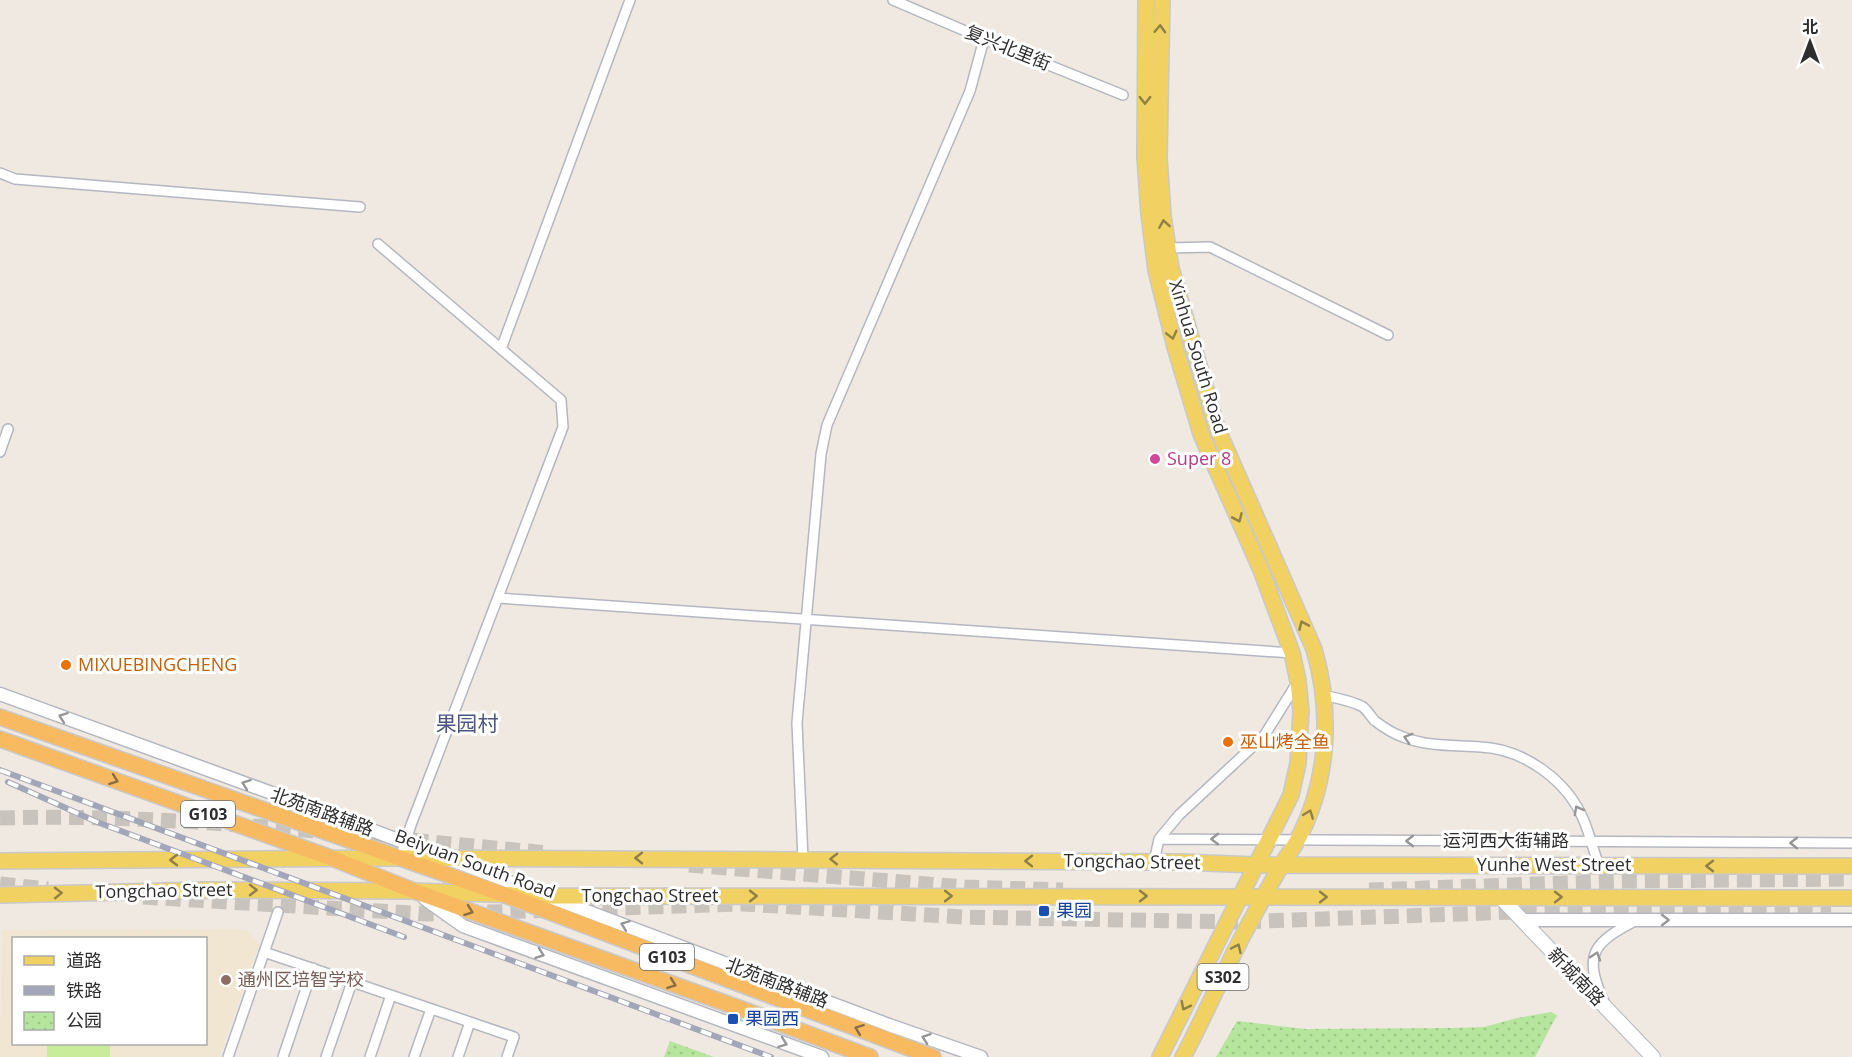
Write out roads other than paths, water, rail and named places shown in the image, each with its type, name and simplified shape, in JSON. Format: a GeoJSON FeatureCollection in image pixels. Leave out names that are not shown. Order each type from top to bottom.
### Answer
{"type":"FeatureCollection","features":[{"type":"Feature","properties":{"kind":"highway","name":"Beiyuan South Road"},"geometry":{"type":"LineString","coordinates":[[0,717],[403,850],[505,895],[933,1057]]}},
{"type":"Feature","properties":{"kind":"highway","name":"G103"},"geometry":{"type":"LineString","coordinates":[[0,739],[334,859],[414,891],[870,1057]]}},
{"type":"Feature","properties":{"kind":"highway"},"geometry":{"type":"LineString","coordinates":[[830,1042],[849,1057]]}},
{"type":"Feature","properties":{"kind":"main road","name":"Xinhua South Road"},"geometry":{"type":"LineString","coordinates":[[1146,0],[1145,157],[1156,270],[1175,347],[1201,434],[1261,570],[1292,653],[1298,681],[1301,711],[1298,763],[1291,795],[1256,865]]}},
{"type":"Feature","properties":{"kind":"main road","name":"Xinhua South Road"},"geometry":{"type":"LineString","coordinates":[[1162,0],[1159,157],[1162,216],[1171,268],[1217,428],[1314,649],[1321,673],[1325,717],[1323,769],[1310,813],[1298,840],[1281,865]]}},
{"type":"Feature","properties":{"kind":"main road","name":"Tongchao Street"},"geometry":{"type":"LineString","coordinates":[[0,861],[334,859],[403,850],[445,858],[1154,862],[1256,865]]}},
{"type":"Feature","properties":{"kind":"main road","name":"Yunhe West Street"},"geometry":{"type":"LineString","coordinates":[[1256,865],[1852,866]]}},
{"type":"Feature","properties":{"kind":"main road","name":"S302"},"geometry":{"type":"LineString","coordinates":[[1160,1057],[1256,865]]}},
{"type":"Feature","properties":{"kind":"main road","name":"S302"},"geometry":{"type":"LineString","coordinates":[[1183,1057],[1246,928],[1281,865]]}},
{"type":"Feature","properties":{"kind":"main road","name":"Tongchao Street"},"geometry":{"type":"LineString","coordinates":[[0,895],[206,890],[414,891],[546,896],[1264,898]]}},
{"type":"Feature","properties":{"kind":"main road","name":"新城南路"},"geometry":{"type":"LineString","coordinates":[[1500,897],[1653,1057]]}},
{"type":"Feature","properties":{"kind":"main road","name":"Yunhe West Street"},"geometry":{"type":"LineString","coordinates":[[1264,898],[1852,898]]}},
{"type":"Feature","properties":{"kind":"street"},"geometry":{"type":"LineString","coordinates":[[501,349],[630,0]]}},
{"type":"Feature","properties":{"kind":"street","name":"复兴北里街"},"geometry":{"type":"LineString","coordinates":[[893,0],[1123,95]]}},
{"type":"Feature","properties":{"kind":"street"},"geometry":{"type":"LineString","coordinates":[[803,859],[797,723],[821,454],[827,425],[970,92],[984,39]]}},
{"type":"Feature","properties":{"kind":"street"},"geometry":{"type":"LineString","coordinates":[[0,173],[15,179],[360,207]]}},
{"type":"Feature","properties":{"kind":"street"},"geometry":{"type":"LineString","coordinates":[[378,244],[561,400],[564,413],[563,428],[403,850]]}},
{"type":"Feature","properties":{"kind":"street"},"geometry":{"type":"LineString","coordinates":[[1168,248],[1210,247],[1388,335]]}},
{"type":"Feature","properties":{"kind":"street"},"geometry":{"type":"LineString","coordinates":[[0,452],[8,429]]}},
{"type":"Feature","properties":{"kind":"street"},"geometry":{"type":"LineString","coordinates":[[498,598],[1292,653]]}},
{"type":"Feature","properties":{"kind":"street"},"geometry":{"type":"LineString","coordinates":[[1154,862],[1159,839],[1179,815],[1264,736],[1298,681]]}},
{"type":"Feature","properties":{"kind":"street","name":"北苑南路辅路"},"geometry":{"type":"LineString","coordinates":[[0,694],[403,850]]}},
{"type":"Feature","properties":{"kind":"street"},"geometry":{"type":"LineString","coordinates":[[1323,694],[1363,707],[1376,721],[1402,737],[1427,744],[1483,747],[1509,752],[1537,765],[1557,781],[1572,799],[1584,820],[1599,865]]}},
{"type":"Feature","properties":{"kind":"street","name":"运河西大街辅路"},"geometry":{"type":"LineString","coordinates":[[1159,839],[1852,843]]}},
{"type":"Feature","properties":{"kind":"street","name":"北苑南路辅路"},"geometry":{"type":"LineString","coordinates":[[445,858],[889,1025],[981,1057]]}},
{"type":"Feature","properties":{"kind":"street"},"geometry":{"type":"LineString","coordinates":[[414,891],[463,926],[822,1057]]}},
{"type":"Feature","properties":{"kind":"street"},"geometry":{"type":"LineString","coordinates":[[228,1057],[278,912]]}},
{"type":"Feature","properties":{"kind":"street"},"geometry":{"type":"LineString","coordinates":[[1522,920],[1852,920]]}},
{"type":"Feature","properties":{"kind":"street"},"geometry":{"type":"LineString","coordinates":[[1608,1010],[1595,981],[1592,964],[1596,949],[1610,934],[1637,920]]}},
{"type":"Feature","properties":{"kind":"street"},"geometry":{"type":"LineString","coordinates":[[264,952],[514,1037],[507,1057]]}},
{"type":"Feature","properties":{"kind":"street"},"geometry":{"type":"LineString","coordinates":[[283,1057],[313,968]]}},
{"type":"Feature","properties":{"kind":"street"},"geometry":{"type":"LineString","coordinates":[[326,1057],[352,982]]}},
{"type":"Feature","properties":{"kind":"street"},"geometry":{"type":"LineString","coordinates":[[370,1057],[392,995]]}},
{"type":"Feature","properties":{"kind":"street"},"geometry":{"type":"LineString","coordinates":[[414,1057],[431,1008]]}},
{"type":"Feature","properties":{"kind":"street"},"geometry":{"type":"LineString","coordinates":[[458,1057],[470,1022]]}},
{"type":"Feature","properties":{"kind":"tunnel"},"geometry":{"type":"LineString","coordinates":[[0,818],[69,817],[206,823],[549,853]]}},
{"type":"Feature","properties":{"kind":"tunnel"},"geometry":{"type":"LineString","coordinates":[[689,865],[965,887],[1063,890]]}},
{"type":"Feature","properties":{"kind":"tunnel"},"geometry":{"type":"LineString","coordinates":[[1369,890],[1624,881],[1852,879]]}},
{"type":"Feature","properties":{"kind":"tunnel"},"geometry":{"type":"LineString","coordinates":[[0,884],[48,889]]}},
{"type":"Feature","properties":{"kind":"tunnel"},"geometry":{"type":"LineString","coordinates":[[143,897],[428,914],[744,904],[963,917],[1237,922],[1625,908],[1831,905]]}},
{"type":"Feature","properties":{"kind":"railway"},"geometry":{"type":"LineString","coordinates":[[0,770],[771,1057]]}},
{"type":"Feature","properties":{"kind":"railway"},"geometry":{"type":"LineString","coordinates":[[8,782],[97,822],[404,937]]}},
{"type":"Feature","properties":{"kind":"place","name":"Super 8"},"geometry":{"type":"Point","coordinates":[1155,459]}},
{"type":"Feature","properties":{"kind":"place","name":"MIXUEBINGCHENG"},"geometry":{"type":"Point","coordinates":[66,665]}},
{"type":"Feature","properties":{"kind":"place","name":"巫山烤全鱼"},"geometry":{"type":"Point","coordinates":[1228,742]}},
{"type":"Feature","properties":{"kind":"place","name":"果园"},"geometry":{"type":"Point","coordinates":[1044,911]}},
{"type":"Feature","properties":{"kind":"place","name":"通州区培智学校"},"geometry":{"type":"Point","coordinates":[226,980]}},
{"type":"Feature","properties":{"kind":"place","name":"果园西"},"geometry":{"type":"Point","coordinates":[733,1019]}},
{"type":"Feature","properties":{"kind":"district","name":"果园村"},"geometry":{"type":"Point","coordinates":[467,724]}}]}
